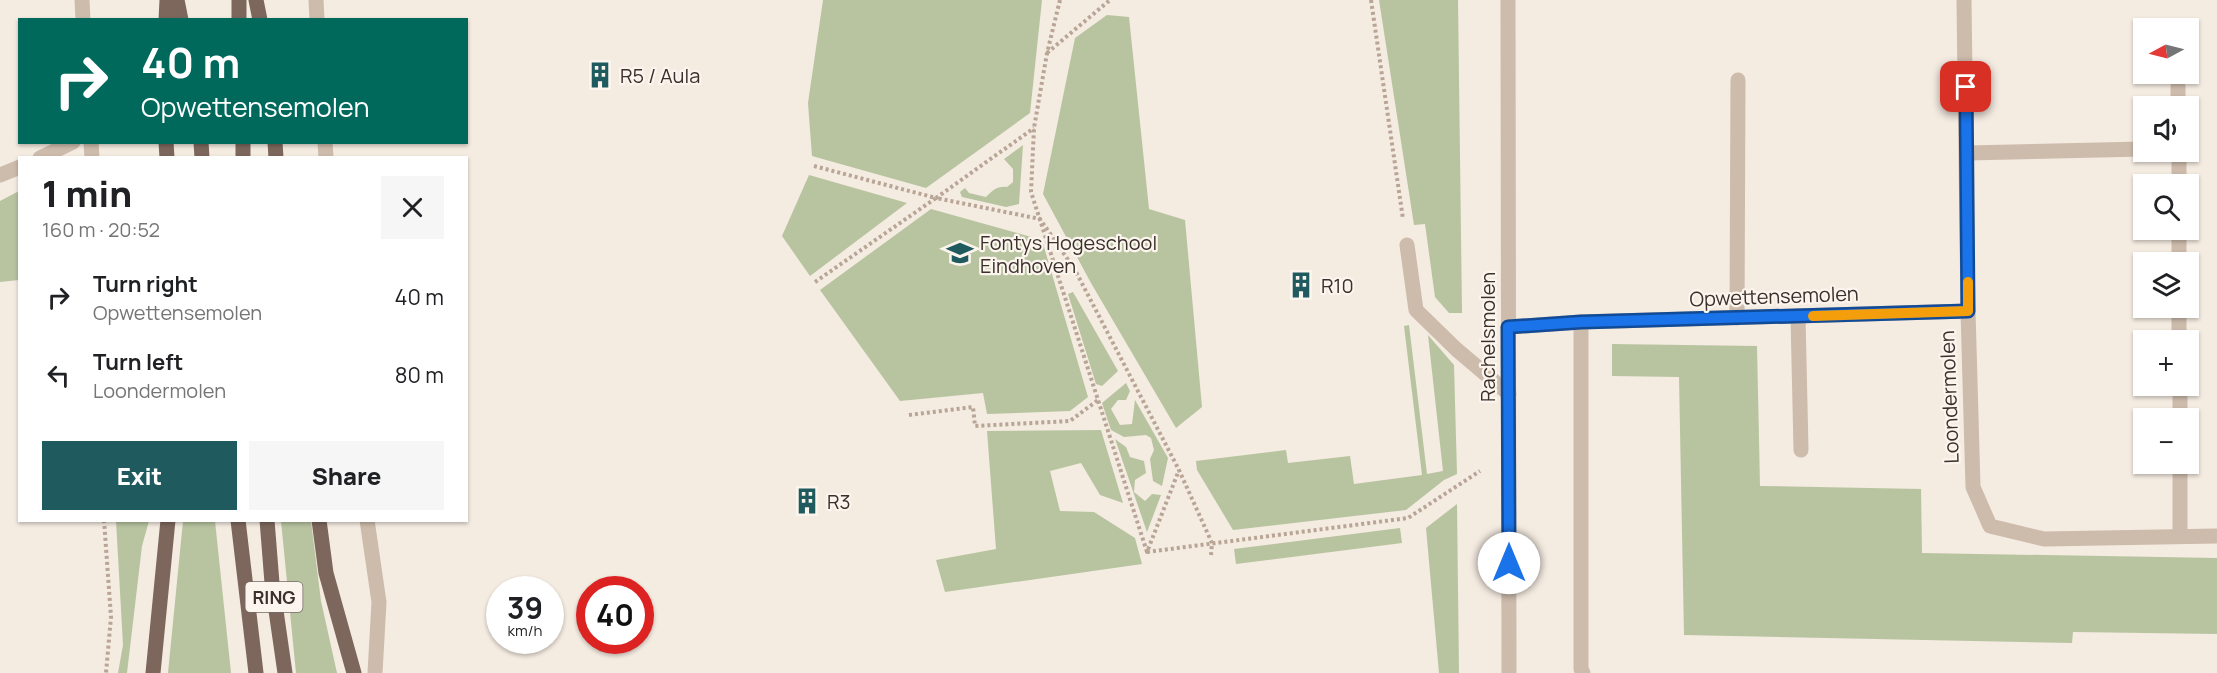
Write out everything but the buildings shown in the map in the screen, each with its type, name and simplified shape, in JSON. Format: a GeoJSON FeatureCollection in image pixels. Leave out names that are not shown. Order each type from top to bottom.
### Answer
{"type":"FeatureCollection","features":[{"type":"Feature","properties":{"kind":"main road"},"geometry":{"type":"LineString","coordinates":[[166,0],[166,18]]}},
{"type":"Feature","properties":{"kind":"main road"},"geometry":{"type":"LineString","coordinates":[[177,0],[181,18]]}},
{"type":"Feature","properties":{"kind":"main road"},"geometry":{"type":"LineString","coordinates":[[239,0],[239,18]]}},
{"type":"Feature","properties":{"kind":"main road"},"geometry":{"type":"LineString","coordinates":[[256,0],[260,18]]}},
{"type":"Feature","properties":{"kind":"main road"},"geometry":{"type":"LineString","coordinates":[[153,673],[168,522]]}},
{"type":"Feature","properties":{"kind":"main road","name":"RING"},"geometry":{"type":"LineString","coordinates":[[238,522],[256,673]]}},
{"type":"Feature","properties":{"kind":"main road","name":"RING"},"geometry":{"type":"LineString","coordinates":[[267,522],[272,582],[285,673]]}},
{"type":"Feature","properties":{"kind":"main road"},"geometry":{"type":"LineString","coordinates":[[320,522],[326,573],[354,673]]}},
{"type":"Feature","properties":{"kind":"street"},"geometry":{"type":"LineString","coordinates":[[82,0],[83,18]]}},
{"type":"Feature","properties":{"kind":"street"},"geometry":{"type":"LineString","coordinates":[[316,0],[317,18]]}},
{"type":"Feature","properties":{"kind":"street","name":"Rachelsmolen"},"geometry":{"type":"LineString","coordinates":[[1508,0],[1509,673]]}},
{"type":"Feature","properties":{"kind":"street","name":"Loondermolen"},"geometry":{"type":"LineString","coordinates":[[1964,0],[1973,487],[1990,526],[2044,539],[2217,536]]}},
{"type":"Feature","properties":{"kind":"street"},"geometry":{"type":"LineString","coordinates":[[1737,318],[1738,80]]}},
{"type":"Feature","properties":{"kind":"street"},"geometry":{"type":"LineString","coordinates":[[2178,86],[2178,96]]}},
{"type":"Feature","properties":{"kind":"street"},"geometry":{"type":"LineString","coordinates":[[44,156],[69,144]]}},
{"type":"Feature","properties":{"kind":"street"},"geometry":{"type":"LineString","coordinates":[[1967,153],[2133,149]]}},
{"type":"Feature","properties":{"kind":"street"},"geometry":{"type":"LineString","coordinates":[[0,176],[18,168]]}},
{"type":"Feature","properties":{"kind":"street"},"geometry":{"type":"LineString","coordinates":[[1407,245],[1416,310],[1456,349],[1509,394]]}},
{"type":"Feature","properties":{"kind":"street","name":"Opwettensemolen"},"geometry":{"type":"LineString","coordinates":[[1508,327],[1581,322],[1968,311]]}},
{"type":"Feature","properties":{"kind":"street"},"geometry":{"type":"LineString","coordinates":[[1798,316],[1801,450]]}},
{"type":"Feature","properties":{"kind":"street"},"geometry":{"type":"LineString","coordinates":[[1581,322],[1581,669],[1583,673]]}},
{"type":"Feature","properties":{"kind":"street"},"geometry":{"type":"LineString","coordinates":[[2180,474],[2180,536]]}},
{"type":"Feature","properties":{"kind":"street"},"geometry":{"type":"LineString","coordinates":[[367,522],[379,602],[375,673]]}},
{"type":"Feature","properties":{"kind":"path"},"geometry":{"type":"LineString","coordinates":[[1060,0],[1047,53],[1034,128],[1031,192],[1147,552]]}},
{"type":"Feature","properties":{"kind":"path"},"geometry":{"type":"LineString","coordinates":[[1047,53],[1110,0]]}},
{"type":"Feature","properties":{"kind":"path"},"geometry":{"type":"LineString","coordinates":[[1371,0],[1407,245]]}},
{"type":"Feature","properties":{"kind":"path"},"geometry":{"type":"LineString","coordinates":[[815,282],[1034,128]]}},
{"type":"Feature","properties":{"kind":"path"},"geometry":{"type":"LineString","coordinates":[[813,166],[936,198],[1040,219],[1075,270],[1179,470],[1212,543],[1211,555]]}},
{"type":"Feature","properties":{"kind":"path"},"geometry":{"type":"LineString","coordinates":[[909,415],[973,407],[975,426],[1070,421],[1098,400]]}},
{"type":"Feature","properties":{"kind":"path"},"geometry":{"type":"LineString","coordinates":[[1147,552],[1179,470]]}},
{"type":"Feature","properties":{"kind":"path"},"geometry":{"type":"LineString","coordinates":[[1147,552],[1408,518],[1459,485]]}},
{"type":"Feature","properties":{"kind":"path"},"geometry":{"type":"LineString","coordinates":[[104,522],[111,617],[106,673]]}},
{"type":"Feature","properties":{"kind":"green space"},"geometry":{"type":"Polygon","coordinates":[[[823,0],[1042,0],[1030,113],[926,188],[812,156],[808,103],[823,0]]]}},
{"type":"Feature","properties":{"kind":"green space"},"geometry":{"type":"Polygon","coordinates":[[[1379,0],[1458,0],[1462,313],[1449,313],[1435,297],[1425,224],[1414,225],[1379,0]]]}},
{"type":"Feature","properties":{"kind":"green space"},"geometry":{"type":"Polygon","coordinates":[[[1107,15],[1129,17],[1149,209],[1185,220],[1202,407],[1176,428],[1091,283],[1043,194],[1075,38],[1107,15]]]}},
{"type":"Feature","properties":{"kind":"green space"},"geometry":{"type":"Polygon","coordinates":[[[1023,145],[1019,204],[1006,207],[962,197],[960,192],[965,188],[969,193],[986,197],[995,189],[1007,187],[1013,182],[1013,169],[1004,159],[1023,145]]]}},
{"type":"Feature","properties":{"kind":"green space"},"geometry":{"type":"Polygon","coordinates":[[[809,175],[907,203],[810,276],[782,236],[809,175]]]}},
{"type":"Feature","properties":{"kind":"green space"},"geometry":{"type":"Polygon","coordinates":[[[18,192],[18,280],[0,282],[0,201],[18,192]]]}},
{"type":"Feature","properties":{"kind":"green space"},"geometry":{"type":"Polygon","coordinates":[[[931,209],[1042,240],[1088,397],[1070,411],[987,414],[983,393],[900,401],[820,290],[931,209]]]}},
{"type":"Feature","properties":{"kind":"green space"},"geometry":{"type":"Polygon","coordinates":[[[1073,292],[1118,371],[1102,386],[1096,384],[1068,294],[1073,292]]]}},
{"type":"Feature","properties":{"kind":"green space"},"geometry":{"type":"Polygon","coordinates":[[[1409,325],[1427,474],[1443,471],[1428,335],[1454,365],[1457,474],[1444,480],[1406,510],[1233,530],[1197,470],[1196,461],[1286,450],[1288,463],[1350,456],[1354,484],[1422,475],[1404,326],[1409,325]]]}},
{"type":"Feature","properties":{"kind":"green space"},"geometry":{"type":"Polygon","coordinates":[[[1612,344],[1757,346],[1760,486],[1921,489],[1922,553],[2217,558],[2217,634],[2073,632],[2072,643],[1684,635],[1679,377],[1612,376],[1612,344]]]}},
{"type":"Feature","properties":{"kind":"green space"},"geometry":{"type":"Polygon","coordinates":[[[1126,383],[1130,391],[1126,400],[1118,400],[1111,409],[1120,425],[1132,424],[1135,400],[1168,458],[1162,486],[1153,481],[1150,459],[1154,450],[1151,438],[1146,435],[1124,437],[1111,430],[1102,403],[1126,383]]]}},
{"type":"Feature","properties":{"kind":"green space"},"geometry":{"type":"Polygon","coordinates":[[[1101,430],[1123,503],[1100,495],[1081,463],[1050,471],[1060,511],[1094,512],[1135,538],[1142,564],[945,592],[936,560],[996,549],[987,431],[1101,430]]]}},
{"type":"Feature","properties":{"kind":"green space"},"geometry":{"type":"Polygon","coordinates":[[[1115,439],[1126,447],[1130,457],[1144,461],[1146,473],[1135,480],[1134,492],[1145,501],[1152,494],[1161,495],[1147,532],[1115,439]]]}},
{"type":"Feature","properties":{"kind":"green space"},"geometry":{"type":"Polygon","coordinates":[[[1457,504],[1459,673],[1439,673],[1426,528],[1457,504]]]}},
{"type":"Feature","properties":{"kind":"green space"},"geometry":{"type":"Polygon","coordinates":[[[116,522],[149,522],[142,546],[127,673],[118,673],[123,645],[116,522]]]}},
{"type":"Feature","properties":{"kind":"green space"},"geometry":{"type":"Polygon","coordinates":[[[183,522],[215,522],[231,673],[168,673],[183,522]]]}},
{"type":"Feature","properties":{"kind":"green space"},"geometry":{"type":"Polygon","coordinates":[[[281,522],[311,522],[321,601],[337,673],[296,673],[281,522]]]}},
{"type":"Feature","properties":{"kind":"green space"},"geometry":{"type":"Polygon","coordinates":[[[1400,528],[1402,543],[1236,564],[1234,549],[1400,528]]]}},
{"type":"Feature","properties":{"kind":"slow traffic"},"geometry":{"type":"LineString","coordinates":[[1813,316],[1968,311],[1968,282]]}},
{"type":"Feature","properties":{"kind":"place","name":"R5 / Aula"},"geometry":{"type":"Point","coordinates":[600,75]}},
{"type":"Feature","properties":{"kind":"place","name":"Fontys Hogeschool Eindhoven"},"geometry":{"type":"Point","coordinates":[960,253]}},
{"type":"Feature","properties":{"kind":"place","name":"R10"},"geometry":{"type":"Point","coordinates":[1301,285]}},
{"type":"Feature","properties":{"kind":"place","name":"R3"},"geometry":{"type":"Point","coordinates":[807,501]}},
{"type":"Feature","properties":{"kind":"route"},"geometry":{"type":"LineString","coordinates":[[1509,563],[1508,327],[1581,322],[1968,311],[1966,87]]}}]}
